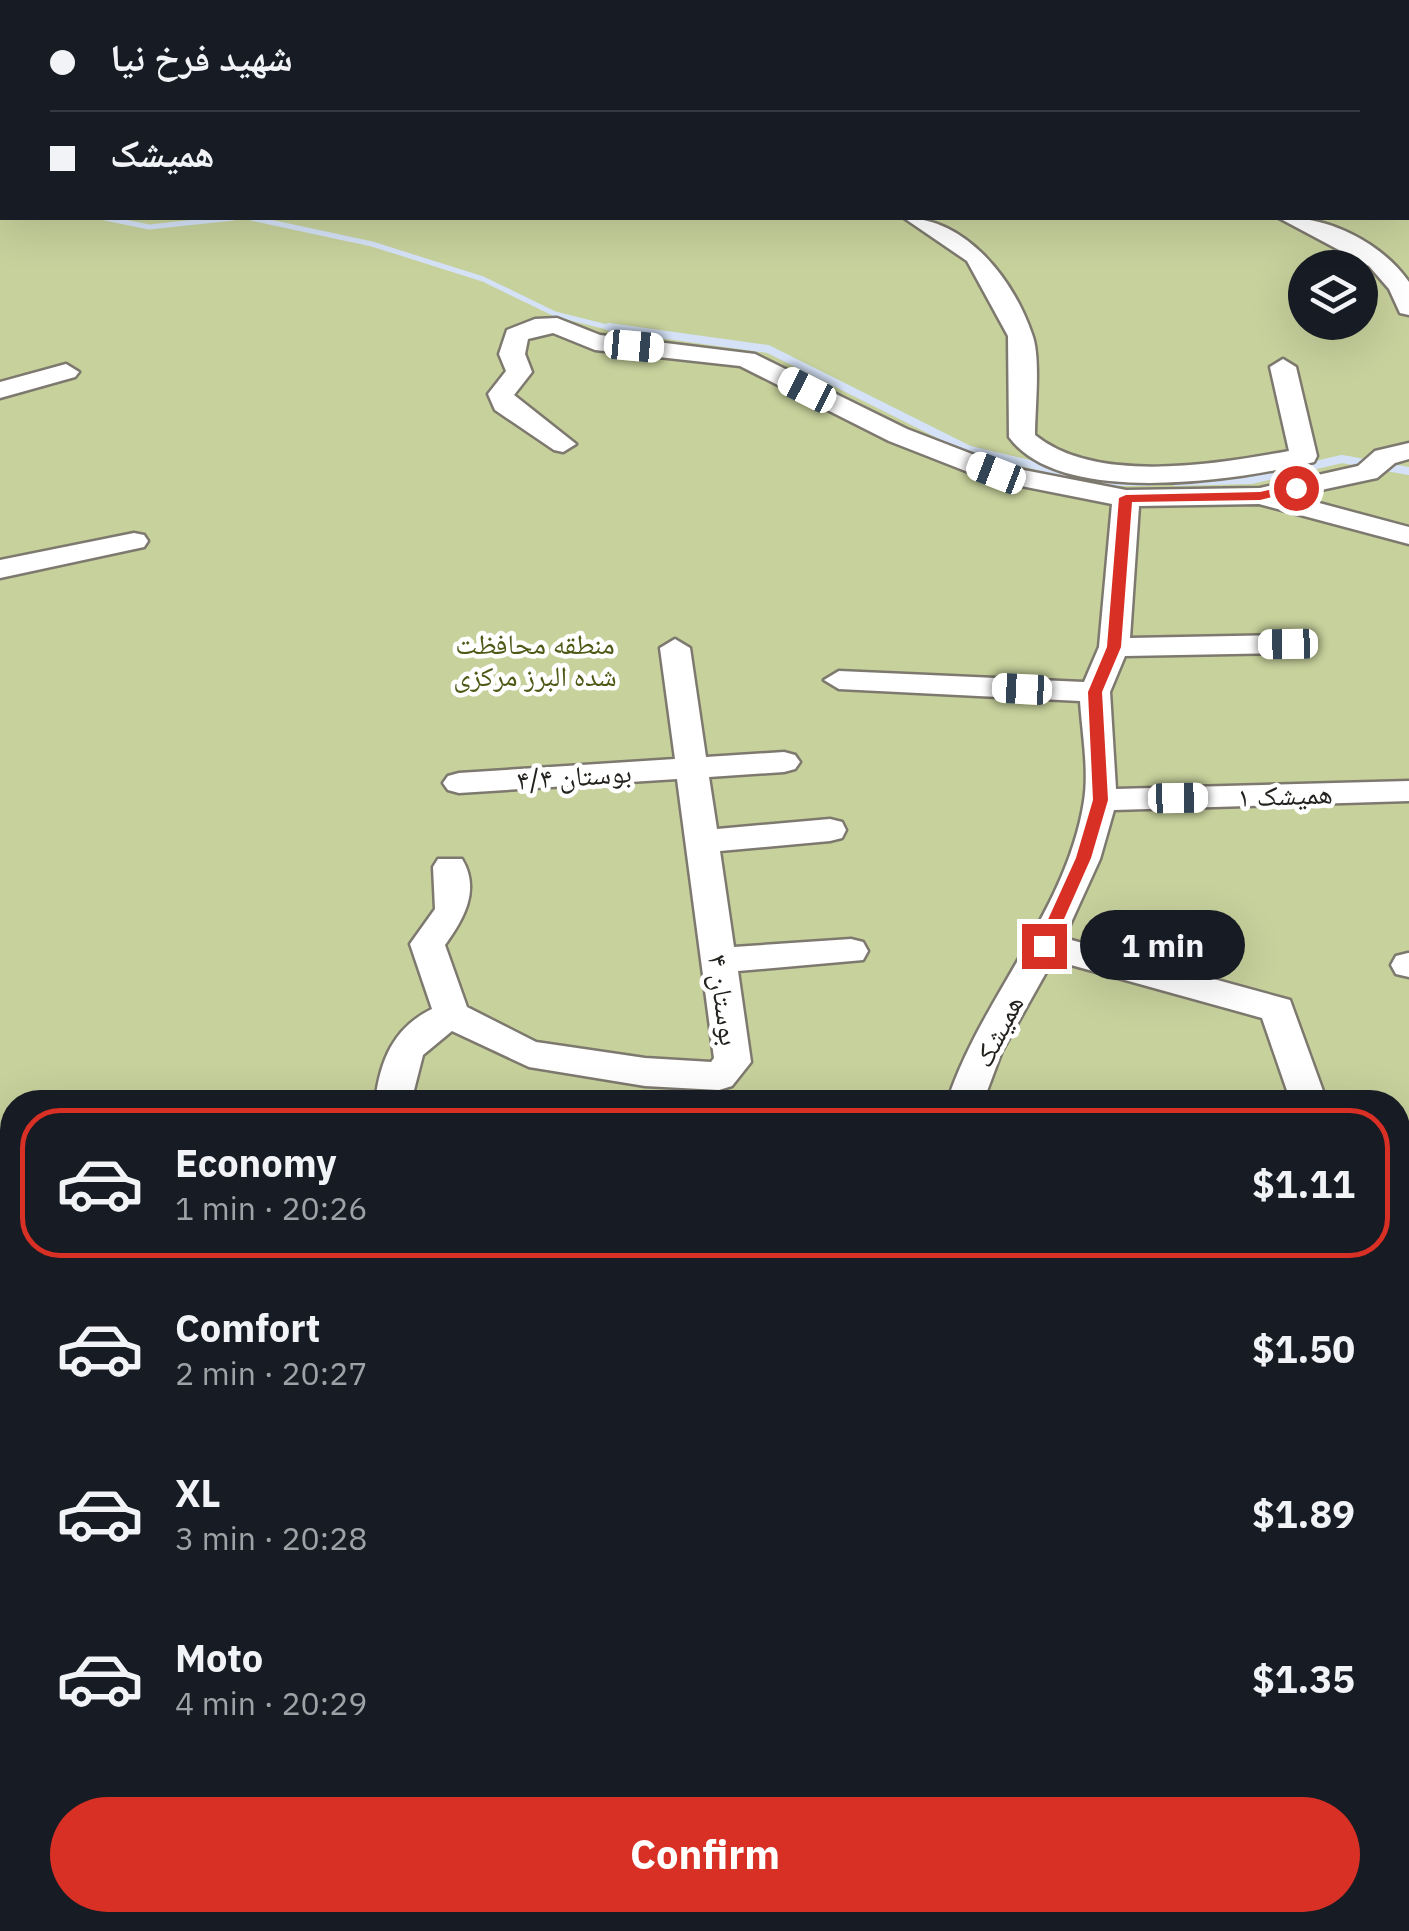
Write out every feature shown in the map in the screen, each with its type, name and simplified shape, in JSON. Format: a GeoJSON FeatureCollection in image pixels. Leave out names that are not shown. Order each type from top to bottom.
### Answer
{"type":"FeatureCollection","features":[{"type":"Feature","properties":{"kind":"street"},"geometry":{"type":"LineString","coordinates":[[918,220],[977,257],[994,280],[1021,336],[1022,437],[1032,450],[1117,488],[1304,456],[1283,368]]}},
{"type":"Feature","properties":{"kind":"street"},"geometry":{"type":"LineString","coordinates":[[1295,220],[1376,258],[1402,281],[1409,308]]}},
{"type":"Feature","properties":{"kind":"street"},"geometry":{"type":"LineString","coordinates":[[563,444],[504,404],[501,394],[519,372],[512,354],[516,335],[535,326],[558,325],[595,342],[746,359],[898,435],[996,473],[1117,488],[1260,496],[1409,536]]}},
{"type":"Feature","properties":{"kind":"street"},"geometry":{"type":"LineString","coordinates":[[0,390],[66,372]]}},
{"type":"Feature","properties":{"kind":"street"},"geometry":{"type":"LineString","coordinates":[[1260,496],[1387,460]]}},
{"type":"Feature","properties":{"kind":"street","name":"همیشک"},"geometry":{"type":"LineString","coordinates":[[969,1090],[984,1050],[1044,946],[1084,858],[1101,800],[1095,692],[1114,647],[1117,488]]}},
{"type":"Feature","properties":{"kind":"street"},"geometry":{"type":"LineString","coordinates":[[0,570],[134,541]]}},
{"type":"Feature","properties":{"kind":"street"},"geometry":{"type":"LineString","coordinates":[[1114,647],[1288,644]]}},
{"type":"Feature","properties":{"kind":"street","name":"بوستان ۴"},"geometry":{"type":"LineString","coordinates":[[452,1015],[530,1054],[645,1072],[719,1076],[733,1062],[674,648]]}},
{"type":"Feature","properties":{"kind":"street"},"geometry":{"type":"LineString","coordinates":[[839,680],[1095,692]]}},
{"type":"Feature","properties":{"kind":"street","name":"بوستان ۴/۴"},"geometry":{"type":"LineString","coordinates":[[458,783],[784,762]]}},
{"type":"Feature","properties":{"kind":"street","name":"همیشک ۱"},"geometry":{"type":"LineString","coordinates":[[1101,800],[1409,792]]}},
{"type":"Feature","properties":{"kind":"street"},"geometry":{"type":"LineString","coordinates":[[700,842],[830,830]]}},
{"type":"Feature","properties":{"kind":"street"},"geometry":{"type":"LineString","coordinates":[[395,1090],[399,1060],[421,1029],[452,1015],[427,944],[452,911],[450,866]]}},
{"type":"Feature","properties":{"kind":"street"},"geometry":{"type":"LineString","coordinates":[[1044,946],[1278,1010],[1304,1090]]}},
{"type":"Feature","properties":{"kind":"street"},"geometry":{"type":"LineString","coordinates":[[718,960],[851,951]]}},
{"type":"Feature","properties":{"kind":"green space","name":"منطقه محافظت شده البرز مرکزی"},"geometry":{"type":"Polygon","coordinates":[[[0,220],[1409,220],[1409,1090],[0,1090],[0,220]]]}},
{"type":"Feature","properties":{"kind":"waterway"},"geometry":{"type":"LineString","coordinates":[[115,220],[149,227],[215,220]]}},
{"type":"Feature","properties":{"kind":"waterway"},"geometry":{"type":"LineString","coordinates":[[260,220],[372,244],[483,279],[555,314],[619,330]]}},
{"type":"Feature","properties":{"kind":"waterway"},"geometry":{"type":"LineString","coordinates":[[609,327],[768,349],[970,450],[1105,482],[1150,482]]}},
{"type":"Feature","properties":{"kind":"waterway"},"geometry":{"type":"LineString","coordinates":[[1176,482],[1251,480],[1342,459],[1409,471]]}},
{"type":"Feature","properties":{"kind":"route"},"geometry":{"type":"LineString","coordinates":[[1044,946],[1084,858],[1101,800],[1095,692],[1114,647],[1126,498],[1260,496],[1296,488]]}}]}
